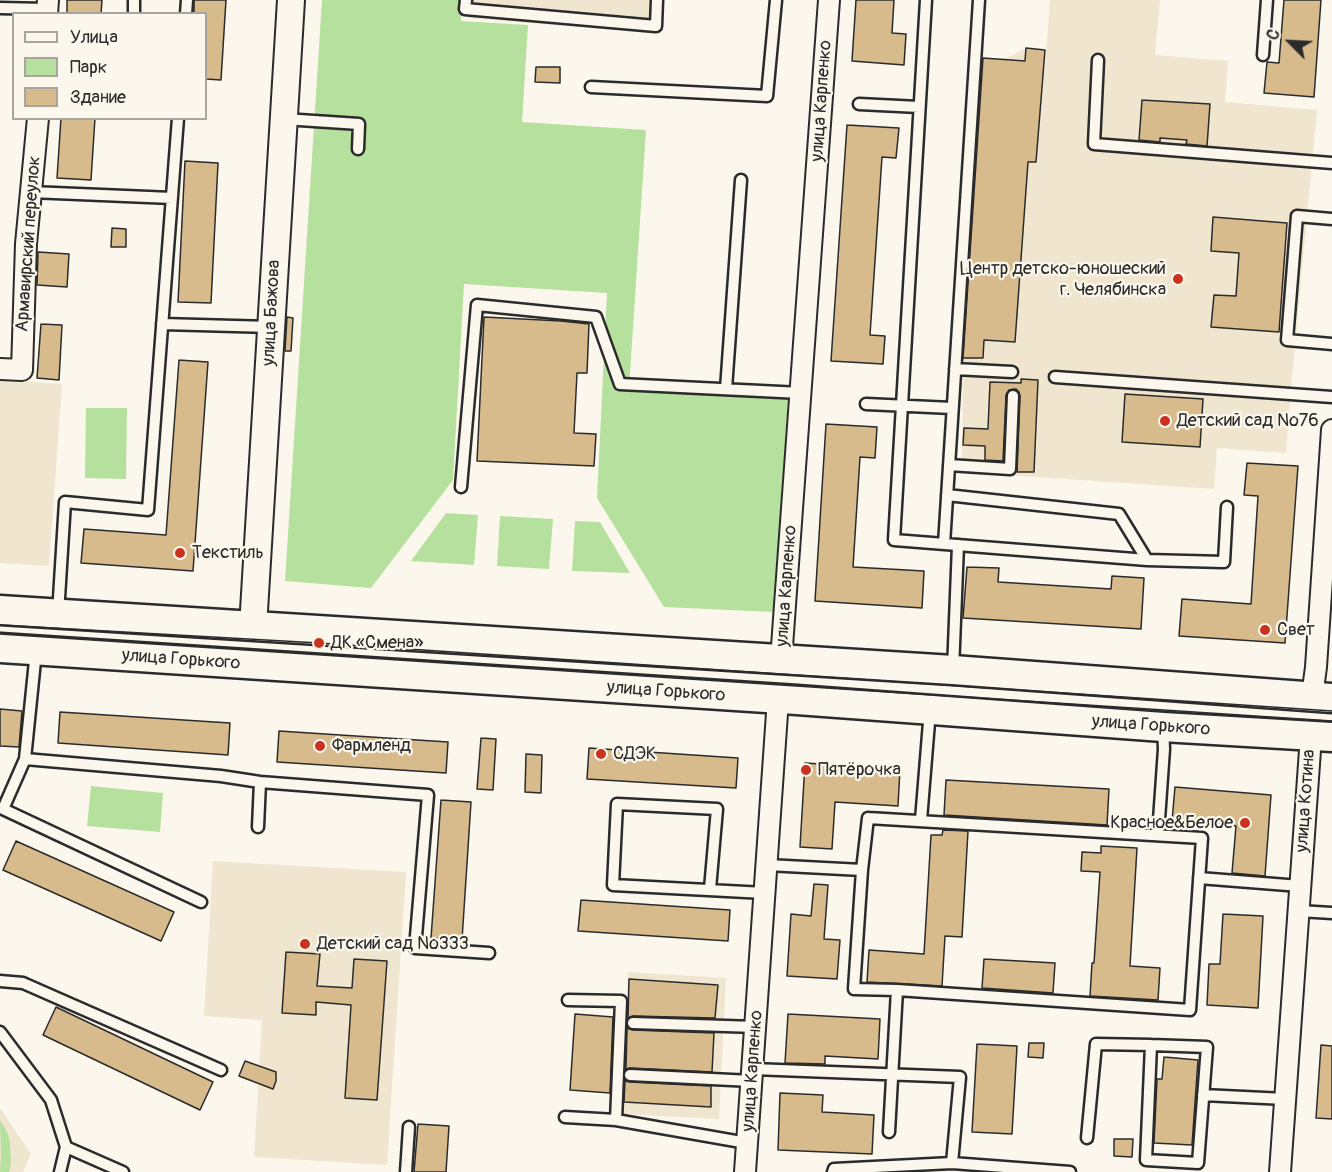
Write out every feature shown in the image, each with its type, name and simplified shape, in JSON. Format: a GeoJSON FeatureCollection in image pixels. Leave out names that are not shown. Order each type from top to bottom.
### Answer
{"type":"FeatureCollection","features":[{"type":"Feature","properties":{"kind":"main road","name":"улица Горького"},"geometry":{"type":"LineString","coordinates":[[0,610],[953,670],[1322,697]]}},
{"type":"Feature","properties":{"kind":"main road"},"geometry":{"type":"LineString","coordinates":[[250,665],[253,627]]}},
{"type":"Feature","properties":{"kind":"main road","name":"улица Горького"},"geometry":{"type":"LineString","coordinates":[[0,648],[1321,737]]}},
{"type":"Feature","properties":{"kind":"main road","name":"улица Карпенко"},"geometry":{"type":"LineString","coordinates":[[778,699],[781,660]]}},
{"type":"Feature","properties":{"kind":"main road","name":"улица Котина"},"geometry":{"type":"LineString","coordinates":[[1321,737],[1322,697]]}},
{"type":"Feature","properties":{"kind":"street","name":"улица Бажова"},"geometry":{"type":"LineString","coordinates":[[253,627],[291,0]]}},
{"type":"Feature","properties":{"kind":"street","name":"улица Карпенко"},"geometry":{"type":"LineString","coordinates":[[781,660],[829,0]]}},
{"type":"Feature","properties":{"kind":"street","name":"Армавирский переулок"},"geometry":{"type":"LineString","coordinates":[[0,369],[22,370],[27,244],[38,120]]}},
{"type":"Feature","properties":{"kind":"street","name":"улица Котина"},"geometry":{"type":"LineString","coordinates":[[1322,697],[1316,667],[1332,430]]}},
{"type":"Feature","properties":{"kind":"street","name":"улица Карпенко"},"geometry":{"type":"LineString","coordinates":[[746,1172],[778,699]]}},
{"type":"Feature","properties":{"kind":"street","name":"улица Котина"},"geometry":{"type":"LineString","coordinates":[[1280,1172],[1300,886],[1321,737]]}},
{"type":"Feature","properties":{"kind":"lane"},"geometry":{"type":"LineString","coordinates":[[466,0],[465,9],[656,26],[657,0]]}},
{"type":"Feature","properties":{"kind":"lane"},"geometry":{"type":"LineString","coordinates":[[591,87],[767,96],[776,0]]}},
{"type":"Feature","properties":{"kind":"lane"},"geometry":{"type":"LineString","coordinates":[[926,0],[894,540],[1147,560],[1224,562],[1227,507]]}},
{"type":"Feature","properties":{"kind":"lane"},"geometry":{"type":"LineString","coordinates":[[944,544],[979,0]]}},
{"type":"Feature","properties":{"kind":"lane"},"geometry":{"type":"LineString","coordinates":[[1263,55],[1267,0]]}},
{"type":"Feature","properties":{"kind":"lane"},"geometry":{"type":"LineString","coordinates":[[0,8],[47,8]]}},
{"type":"Feature","properties":{"kind":"lane"},"geometry":{"type":"LineString","coordinates":[[1098,60],[1094,144],[1332,163]]}},
{"type":"Feature","properties":{"kind":"lane"},"geometry":{"type":"LineString","coordinates":[[859,104],[920,107]]}},
{"type":"Feature","properties":{"kind":"lane"},"geometry":{"type":"LineString","coordinates":[[284,119],[359,124],[358,149]]}},
{"type":"Feature","properties":{"kind":"lane"},"geometry":{"type":"LineString","coordinates":[[58,614],[65,502],[148,510],[178,120]]}},
{"type":"Feature","properties":{"kind":"lane"},"geometry":{"type":"LineString","coordinates":[[726,389],[741,180]]}},
{"type":"Feature","properties":{"kind":"lane"},"geometry":{"type":"LineString","coordinates":[[31,192],[172,198]]}},
{"type":"Feature","properties":{"kind":"lane"},"geometry":{"type":"LineString","coordinates":[[1332,219],[1297,216],[1287,340],[1332,344]]}},
{"type":"Feature","properties":{"kind":"lane"},"geometry":{"type":"LineString","coordinates":[[461,487],[477,305],[597,317],[620,384],[801,393]]}},
{"type":"Feature","properties":{"kind":"lane"},"geometry":{"type":"LineString","coordinates":[[162,324],[272,327]]}},
{"type":"Feature","properties":{"kind":"lane"},"geometry":{"type":"LineString","coordinates":[[955,369],[1012,372]]}},
{"type":"Feature","properties":{"kind":"lane"},"geometry":{"type":"LineString","coordinates":[[1055,377],[1332,397]]}},
{"type":"Feature","properties":{"kind":"lane"},"geometry":{"type":"LineString","coordinates":[[949,465],[1010,469],[1013,396]]}},
{"type":"Feature","properties":{"kind":"lane"},"geometry":{"type":"LineString","coordinates":[[866,404],[952,408]]}},
{"type":"Feature","properties":{"kind":"lane"},"geometry":{"type":"LineString","coordinates":[[947,495],[1119,514],[1147,560]]}},
{"type":"Feature","properties":{"kind":"lane"},"geometry":{"type":"LineString","coordinates":[[953,670],[958,545]]}},
{"type":"Feature","properties":{"kind":"lane"},"geometry":{"type":"LineString","coordinates":[[36,650],[25,759],[3,809],[201,902]]}},
{"type":"Feature","properties":{"kind":"lane"},"geometry":{"type":"LineString","coordinates":[[921,820],[930,709]]}},
{"type":"Feature","properties":{"kind":"lane"},"geometry":{"type":"LineString","coordinates":[[1158,834],[1164,749],[1163,727]]}},
{"type":"Feature","properties":{"kind":"lane"},"geometry":{"type":"LineString","coordinates":[[25,759],[221,776],[260,782],[428,795],[415,948],[489,953]]}},
{"type":"Feature","properties":{"kind":"lane"},"geometry":{"type":"LineString","coordinates":[[258,827],[260,782]]}},
{"type":"Feature","properties":{"kind":"lane"},"geometry":{"type":"LineString","coordinates":[[710,890],[717,809],[617,804],[614,885],[765,893]]}},
{"type":"Feature","properties":{"kind":"lane"},"geometry":{"type":"LineString","coordinates":[[868,818],[921,820],[1202,838],[1190,1010],[854,989],[868,818]]}},
{"type":"Feature","properties":{"kind":"lane"},"geometry":{"type":"LineString","coordinates":[[766,865],[862,870]]}},
{"type":"Feature","properties":{"kind":"lane"},"geometry":{"type":"LineString","coordinates":[[1199,878],[1300,886]]}},
{"type":"Feature","properties":{"kind":"lane"},"geometry":{"type":"LineString","coordinates":[[1299,911],[1332,913]]}},
{"type":"Feature","properties":{"kind":"lane"},"geometry":{"type":"LineString","coordinates":[[0,981],[23,983],[221,1070]]}},
{"type":"Feature","properties":{"kind":"lane"},"geometry":{"type":"LineString","coordinates":[[889,1132],[897,990]]}},
{"type":"Feature","properties":{"kind":"lane"},"geometry":{"type":"LineString","coordinates":[[568,1000],[621,1002],[616,1120]]}},
{"type":"Feature","properties":{"kind":"lane"},"geometry":{"type":"LineString","coordinates":[[633,1023],[756,1028]]}},
{"type":"Feature","properties":{"kind":"lane"},"geometry":{"type":"LineString","coordinates":[[0,1032],[51,1100],[66,1147],[60,1172]]}},
{"type":"Feature","properties":{"kind":"lane"},"geometry":{"type":"LineString","coordinates":[[1087,1138],[1096,1044],[1151,1045],[1207,1047],[1198,1163],[1146,1160],[1151,1045]]}},
{"type":"Feature","properties":{"kind":"lane"},"geometry":{"type":"LineString","coordinates":[[630,1075],[892,1074],[960,1077],[952,1163]]}},
{"type":"Feature","properties":{"kind":"lane"},"geometry":{"type":"LineString","coordinates":[[1203,1095],[1286,1099]]}},
{"type":"Feature","properties":{"kind":"lane"},"geometry":{"type":"LineString","coordinates":[[565,1117],[616,1120],[747,1143]]}},
{"type":"Feature","properties":{"kind":"lane"},"geometry":{"type":"LineString","coordinates":[[406,1172],[410,1127]]}},
{"type":"Feature","properties":{"kind":"lane"},"geometry":{"type":"LineString","coordinates":[[66,1147],[123,1172]]}},
{"type":"Feature","properties":{"kind":"lane"},"geometry":{"type":"LineString","coordinates":[[833,1172],[834,1168],[952,1163],[1070,1172]]}},
{"type":"Feature","properties":{"kind":"shaded area"},"geometry":{"type":"Polygon","coordinates":[[[470,0],[663,0],[661,34],[468,18],[470,0]]]}},
{"type":"Feature","properties":{"kind":"shaded area"},"geometry":{"type":"Polygon","coordinates":[[[1050,0],[1160,0],[1155,55],[1228,61],[1225,102],[1317,110],[1286,453],[1217,448],[1214,489],[962,472],[963,358],[982,58],[1005,59],[1026,48],[1045,50],[1043,95],[1050,0]]]}},
{"type":"Feature","properties":{"kind":"shaded area"},"geometry":{"type":"Polygon","coordinates":[[[0,380],[62,384],[49,566],[0,563],[0,380]]]}},
{"type":"Feature","properties":{"kind":"shaded area","name":"Детский сад №333"},"geometry":{"type":"Polygon","coordinates":[[[213,861],[406,872],[387,1165],[254,1157],[262,1020],[204,1016],[213,861]]]}},
{"type":"Feature","properties":{"kind":"shaded area"},"geometry":{"type":"Polygon","coordinates":[[[628,972],[726,978],[719,1119],[621,1114],[628,972]]]}},
{"type":"Feature","properties":{"kind":"shaded area"},"geometry":{"type":"Polygon","coordinates":[[[0,1108],[31,1154],[23,1172],[0,1172],[0,1108]]]}},
{"type":"Feature","properties":{"kind":"green space"},"geometry":{"type":"Polygon","coordinates":[[[322,0],[462,0],[461,21],[528,25],[522,122],[646,130],[629,389],[788,399],[774,612],[664,607],[597,498],[607,293],[464,284],[453,480],[371,588],[285,581],[322,0]]]}},
{"type":"Feature","properties":{"kind":"green space"},"geometry":{"type":"Polygon","coordinates":[[[86,408],[127,408],[126,479],[85,478],[86,408]]]}},
{"type":"Feature","properties":{"kind":"green space"},"geometry":{"type":"Polygon","coordinates":[[[446,513],[478,515],[474,565],[411,561],[446,513]]]}},
{"type":"Feature","properties":{"kind":"green space"},"geometry":{"type":"Polygon","coordinates":[[[500,516],[553,519],[549,569],[497,566],[500,516]]]}},
{"type":"Feature","properties":{"kind":"green space"},"geometry":{"type":"Polygon","coordinates":[[[575,521],[600,522],[630,573],[572,571],[575,521]]]}},
{"type":"Feature","properties":{"kind":"green space"},"geometry":{"type":"Polygon","coordinates":[[[91,786],[163,793],[160,832],[87,826],[91,786]]]}},
{"type":"Feature","properties":{"kind":"green space"},"geometry":{"type":"Polygon","coordinates":[[[0,1120],[10,1143],[9,1172],[0,1172],[0,1120]]]}},
{"type":"Feature","properties":{"kind":"building"},"geometry":{"type":"Polygon","coordinates":[[[67,0],[102,0],[101,12],[67,12],[67,0]]]}},
{"type":"Feature","properties":{"kind":"building"},"geometry":{"type":"Polygon","coordinates":[[[194,0],[226,0],[221,80],[207,79],[207,12],[194,12],[194,0]]]}},
{"type":"Feature","properties":{"kind":"building"},"geometry":{"type":"Polygon","coordinates":[[[856,0],[894,0],[892,33],[906,34],[904,65],[852,61],[856,0]]]}},
{"type":"Feature","properties":{"kind":"building"},"geometry":{"type":"Polygon","coordinates":[[[1284,0],[1321,0],[1314,97],[1264,93],[1267,62],[1279,63],[1284,0]]]}},
{"type":"Feature","properties":{"kind":"building"},"geometry":{"type":"Polygon","coordinates":[[[1026,48],[1045,50],[1036,162],[1028,162],[1015,342],[984,340],[983,358],[963,358],[983,58],[1025,61],[1026,48]]]}},
{"type":"Feature","properties":{"kind":"building"},"geometry":{"type":"Polygon","coordinates":[[[536,67],[560,67],[560,83],[535,82],[536,67]]]}},
{"type":"Feature","properties":{"kind":"building"},"geometry":{"type":"Polygon","coordinates":[[[1142,100],[1210,104],[1207,146],[1186,144],[1187,140],[1160,138],[1160,142],[1139,140],[1142,100]]]}},
{"type":"Feature","properties":{"kind":"building"},"geometry":{"type":"Polygon","coordinates":[[[61,120],[95,120],[91,180],[57,178],[61,120]]]}},
{"type":"Feature","properties":{"kind":"building"},"geometry":{"type":"Polygon","coordinates":[[[847,125],[899,128],[896,158],[882,157],[870,335],[885,336],[883,364],[831,361],[847,125]]]}},
{"type":"Feature","properties":{"kind":"building"},"geometry":{"type":"Polygon","coordinates":[[[185,161],[218,163],[211,303],[178,302],[185,161]]]}},
{"type":"Feature","properties":{"kind":"building"},"geometry":{"type":"Polygon","coordinates":[[[1213,217],[1287,223],[1279,332],[1211,327],[1214,295],[1236,296],[1239,253],[1211,251],[1213,217]]]}},
{"type":"Feature","properties":{"kind":"building"},"geometry":{"type":"Polygon","coordinates":[[[112,228],[126,229],[126,247],[111,247],[112,228]]]}},
{"type":"Feature","properties":{"kind":"building"},"geometry":{"type":"Polygon","coordinates":[[[38,252],[69,254],[67,287],[37,285],[38,252]]]}},
{"type":"Feature","properties":{"kind":"building"},"geometry":{"type":"Polygon","coordinates":[[[287,317],[293,318],[291,351],[285,351],[287,317]]]}},
{"type":"Feature","properties":{"kind":"building"},"geometry":{"type":"Polygon","coordinates":[[[484,317],[589,324],[587,373],[577,373],[574,433],[596,434],[594,466],[477,461],[484,317]]]}},
{"type":"Feature","properties":{"kind":"building"},"geometry":{"type":"Polygon","coordinates":[[[41,324],[62,325],[59,380],[37,378],[41,324]]]}},
{"type":"Feature","properties":{"kind":"building"},"geometry":{"type":"Polygon","coordinates":[[[179,360],[208,362],[193,571],[81,563],[84,529],[166,535],[179,360]]]}},
{"type":"Feature","properties":{"kind":"building"},"geometry":{"type":"Polygon","coordinates":[[[1021,379],[1038,380],[1034,472],[1017,472],[1020,396],[1016,389],[1009,390],[1006,395],[1003,461],[985,460],[985,446],[963,445],[964,428],[988,429],[990,382],[1021,383],[1021,379]]]}},
{"type":"Feature","properties":{"kind":"building"},"geometry":{"type":"Polygon","coordinates":[[[1125,394],[1203,399],[1200,447],[1122,442],[1125,394]]]}},
{"type":"Feature","properties":{"kind":"building"},"geometry":{"type":"Polygon","coordinates":[[[826,424],[877,427],[875,458],[860,457],[853,567],[924,571],[922,608],[815,601],[826,424]]]}},
{"type":"Feature","properties":{"kind":"building"},"geometry":{"type":"Polygon","coordinates":[[[1247,463],[1298,466],[1285,643],[1179,636],[1182,599],[1251,604],[1258,496],[1244,495],[1247,463]]]}},
{"type":"Feature","properties":{"kind":"building"},"geometry":{"type":"Polygon","coordinates":[[[967,567],[999,568],[998,582],[1111,589],[1112,576],[1144,578],[1141,629],[963,618],[967,567]]]}},
{"type":"Feature","properties":{"kind":"building"},"geometry":{"type":"Polygon","coordinates":[[[0,709],[22,711],[19,747],[0,746],[0,709]]]}},
{"type":"Feature","properties":{"kind":"building"},"geometry":{"type":"Polygon","coordinates":[[[60,712],[230,723],[228,755],[58,743],[60,712]]]}},
{"type":"Feature","properties":{"kind":"building"},"geometry":{"type":"Polygon","coordinates":[[[279,731],[448,742],[446,773],[277,762],[279,731]]]}},
{"type":"Feature","properties":{"kind":"building"},"geometry":{"type":"Polygon","coordinates":[[[481,738],[496,739],[493,790],[477,789],[481,738]]]}},
{"type":"Feature","properties":{"kind":"building"},"geometry":{"type":"Polygon","coordinates":[[[589,748],[738,758],[736,788],[587,779],[589,748]]]}},
{"type":"Feature","properties":{"kind":"building"},"geometry":{"type":"Polygon","coordinates":[[[526,754],[542,755],[541,793],[525,792],[526,754]]]}},
{"type":"Feature","properties":{"kind":"building"},"geometry":{"type":"Polygon","coordinates":[[[805,763],[900,769],[898,806],[835,802],[832,849],[800,847],[805,763]]]}},
{"type":"Feature","properties":{"kind":"building"},"geometry":{"type":"Polygon","coordinates":[[[946,780],[1109,789],[1107,825],[944,815],[946,780]]]}},
{"type":"Feature","properties":{"kind":"building"},"geometry":{"type":"Polygon","coordinates":[[[1175,787],[1271,795],[1265,876],[1232,873],[1236,826],[1172,821],[1175,787]]]}},
{"type":"Feature","properties":{"kind":"building"},"geometry":{"type":"Polygon","coordinates":[[[441,800],[471,802],[462,940],[431,938],[441,800]]]}},
{"type":"Feature","properties":{"kind":"building"},"geometry":{"type":"Polygon","coordinates":[[[943,830],[968,831],[962,937],[945,936],[942,986],[867,982],[869,950],[924,954],[931,835],[942,835],[943,830]]]}},
{"type":"Feature","properties":{"kind":"building"},"geometry":{"type":"Polygon","coordinates":[[[16,841],[174,912],[161,941],[3,870],[16,841]]]}},
{"type":"Feature","properties":{"kind":"building"},"geometry":{"type":"Polygon","coordinates":[[[1101,846],[1137,848],[1130,966],[1160,968],[1158,1000],[1090,996],[1100,872],[1081,871],[1082,852],[1101,853],[1101,846]]]}},
{"type":"Feature","properties":{"kind":"building"},"geometry":{"type":"Polygon","coordinates":[[[814,884],[828,885],[824,939],[840,940],[837,979],[787,976],[791,914],[811,916],[814,884]]]}},
{"type":"Feature","properties":{"kind":"building"},"geometry":{"type":"Polygon","coordinates":[[[581,900],[730,910],[728,941],[578,931],[581,900]]]}},
{"type":"Feature","properties":{"kind":"building"},"geometry":{"type":"Polygon","coordinates":[[[1223,914],[1263,916],[1258,1008],[1207,1005],[1209,964],[1220,964],[1223,914]]]}},
{"type":"Feature","properties":{"kind":"building"},"geometry":{"type":"Polygon","coordinates":[[[286,952],[320,954],[317,986],[352,988],[354,959],[387,961],[377,1100],[345,1098],[351,1005],[316,1002],[316,1015],[282,1013],[286,952]]]}},
{"type":"Feature","properties":{"kind":"building"},"geometry":{"type":"Polygon","coordinates":[[[984,959],[1055,963],[1053,993],[982,988],[984,959]]]}},
{"type":"Feature","properties":{"kind":"building"},"geometry":{"type":"Polygon","coordinates":[[[629,979],[718,985],[715,1018],[633,1016],[628,1018],[629,979]]]}},
{"type":"Feature","properties":{"kind":"building"},"geometry":{"type":"Polygon","coordinates":[[[56,1007],[213,1082],[200,1110],[43,1035],[56,1007]]]}},
{"type":"Feature","properties":{"kind":"building"},"geometry":{"type":"Polygon","coordinates":[[[575,1014],[613,1017],[610,1093],[570,1090],[575,1014]]]}},
{"type":"Feature","properties":{"kind":"building"},"geometry":{"type":"Polygon","coordinates":[[[788,1014],[880,1019],[878,1059],[825,1056],[825,1064],[785,1063],[788,1014]]]}},
{"type":"Feature","properties":{"kind":"building"},"geometry":{"type":"Polygon","coordinates":[[[627,1028],[714,1033],[712,1072],[626,1069],[627,1028]]]}},
{"type":"Feature","properties":{"kind":"building"},"geometry":{"type":"Polygon","coordinates":[[[1029,1043],[1044,1043],[1043,1058],[1028,1057],[1029,1043]]]}},
{"type":"Feature","properties":{"kind":"building"},"geometry":{"type":"Polygon","coordinates":[[[977,1044],[1017,1046],[1012,1134],[972,1132],[977,1044]]]}},
{"type":"Feature","properties":{"kind":"building"},"geometry":{"type":"Polygon","coordinates":[[[1321,1045],[1332,1046],[1332,1119],[1316,1118],[1321,1045]]]}},
{"type":"Feature","properties":{"kind":"building"},"geometry":{"type":"Polygon","coordinates":[[[1164,1057],[1198,1060],[1192,1145],[1154,1143],[1157,1079],[1162,1079],[1164,1057]]]}},
{"type":"Feature","properties":{"kind":"building"},"geometry":{"type":"Polygon","coordinates":[[[245,1061],[276,1072],[273,1089],[239,1076],[245,1061]]]}},
{"type":"Feature","properties":{"kind":"building"},"geometry":{"type":"Polygon","coordinates":[[[625,1081],[711,1086],[711,1107],[624,1102],[625,1081]]]}},
{"type":"Feature","properties":{"kind":"building"},"geometry":{"type":"Polygon","coordinates":[[[780,1093],[823,1095],[822,1112],[874,1115],[872,1154],[778,1150],[780,1093]]]}},
{"type":"Feature","properties":{"kind":"building"},"geometry":{"type":"Polygon","coordinates":[[[418,1124],[449,1126],[446,1172],[414,1172],[418,1124]]]}},
{"type":"Feature","properties":{"kind":"building"},"geometry":{"type":"Polygon","coordinates":[[[1114,1139],[1133,1139],[1132,1157],[1114,1156],[1114,1139]]]}},
{"type":"Feature","properties":{"kind":"tram line"},"geometry":{"type":"LineString","coordinates":[[0,625],[319,643],[1332,711]]}},
{"type":"Feature","properties":{"kind":"tram line"},"geometry":{"type":"LineString","coordinates":[[0,634],[1332,721]]}},
{"type":"Feature","properties":{"kind":"place","name":"Центр детско-юношеский г. Челябинска"},"geometry":{"type":"Point","coordinates":[1178,279]}},
{"type":"Feature","properties":{"kind":"place","name":"Детский сад №76"},"geometry":{"type":"Point","coordinates":[1165,421]}},
{"type":"Feature","properties":{"kind":"place","name":"Текстиль"},"geometry":{"type":"Point","coordinates":[180,553]}},
{"type":"Feature","properties":{"kind":"place","name":"Свет"},"geometry":{"type":"Point","coordinates":[1265,630]}},
{"type":"Feature","properties":{"kind":"place","name":"ДК «Смена»"},"geometry":{"type":"Point","coordinates":[319,643]}},
{"type":"Feature","properties":{"kind":"place","name":"Фармленд"},"geometry":{"type":"Point","coordinates":[320,746]}},
{"type":"Feature","properties":{"kind":"place","name":"СДЭК"},"geometry":{"type":"Point","coordinates":[601,754]}},
{"type":"Feature","properties":{"kind":"place","name":"Пятёрочка"},"geometry":{"type":"Point","coordinates":[806,770]}},
{"type":"Feature","properties":{"kind":"place","name":"Красное&Белое"},"geometry":{"type":"Point","coordinates":[1245,823]}},
{"type":"Feature","properties":{"kind":"place","name":"Детский сад №333"},"geometry":{"type":"Point","coordinates":[305,944]}}]}
